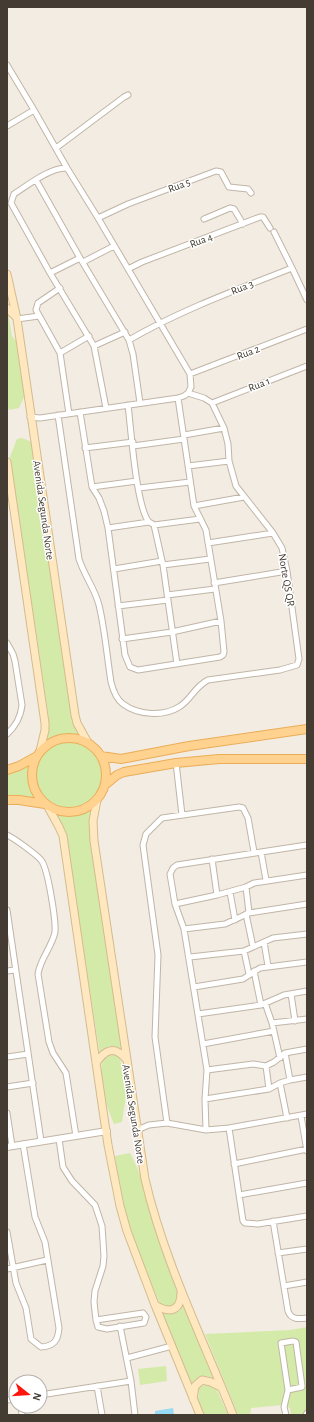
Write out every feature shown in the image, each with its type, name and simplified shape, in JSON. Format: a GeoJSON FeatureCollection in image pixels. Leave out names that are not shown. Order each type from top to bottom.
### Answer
{"type":"FeatureCollection","features":[{"type":"Feature","properties":{"kind":"main road","name":"Avenida Segunda Norte"},"geometry":{"type":"LineString","coordinates":[[7,274],[17,319],[75,715],[88,743]]}},
{"type":"Feature","properties":{"kind":"main road"},"geometry":{"type":"LineString","coordinates":[[7,308],[17,319]]}},
{"type":"Feature","properties":{"kind":"main road"},"geometry":{"type":"LineString","coordinates":[[7,462],[45,723],[45,730],[32,768],[32,780],[38,796],[46,804],[56,810],[67,812],[78,811],[88,807],[97,800],[105,785],[117,775],[124,772],[176,763],[219,759],[307,759]]}},
{"type":"Feature","properties":{"kind":"main road"},"geometry":{"type":"LineString","coordinates":[[101,756],[121,759],[189,746],[307,729]]}},
{"type":"Feature","properties":{"kind":"main road"},"geometry":{"type":"LineString","coordinates":[[7,770],[19,766],[38,754],[48,744],[62,738],[78,739],[88,743],[96,749],[101,756],[105,766],[105,785]]}},
{"type":"Feature","properties":{"kind":"main road"},"geometry":{"type":"LineString","coordinates":[[7,800],[19,800],[46,804]]}},
{"type":"Feature","properties":{"kind":"main road","name":"Avenida Segunda Norte"},"geometry":{"type":"LineString","coordinates":[[97,800],[93,821],[94,841],[136,1126],[150,1201],[157,1227],[180,1288],[233,1415]]}},
{"type":"Feature","properties":{"kind":"main road"},"geometry":{"type":"LineString","coordinates":[[46,804],[63,836],[106,1131],[120,1206],[127,1231],[155,1305],[200,1415]]}},
{"type":"Feature","properties":{"kind":"main road"},"geometry":{"type":"LineString","coordinates":[[96,1063],[104,1053],[109,1050],[120,1053],[126,1059]]}},
{"type":"Feature","properties":{"kind":"main road"},"geometry":{"type":"LineString","coordinates":[[155,1305],[166,1310],[174,1309],[180,1302],[180,1288]]}},
{"type":"Feature","properties":{"kind":"main road"},"geometry":{"type":"LineString","coordinates":[[193,1399],[195,1386],[202,1380],[207,1380],[221,1387]]}},
{"type":"Feature","properties":{"kind":"street"},"geometry":{"type":"LineString","coordinates":[[7,65],[190,374],[191,387],[184,396],[178,398],[58,415],[31,421]]}},
{"type":"Feature","properties":{"kind":"street"},"geometry":{"type":"LineString","coordinates":[[56,148],[128,95]]}},
{"type":"Feature","properties":{"kind":"street"},"geometry":{"type":"LineString","coordinates":[[7,126],[34,110]]}},
{"type":"Feature","properties":{"kind":"street"},"geometry":{"type":"LineString","coordinates":[[67,168],[58,168],[36,180],[14,194],[11,203],[50,274],[60,288],[94,346],[106,408]]}},
{"type":"Feature","properties":{"kind":"street","name":"Rua 5"},"geometry":{"type":"LineString","coordinates":[[98,218],[128,204],[216,171],[221,172],[229,187],[248,189],[251,193]]}},
{"type":"Feature","properties":{"kind":"street"},"geometry":{"type":"LineString","coordinates":[[36,180],[81,260],[129,340],[134,354],[140,403]]}},
{"type":"Feature","properties":{"kind":"street"},"geometry":{"type":"LineString","coordinates":[[204,219],[230,208],[234,209],[243,224]]}},
{"type":"Feature","properties":{"kind":"street","name":"Rua 4"},"geometry":{"type":"LineString","coordinates":[[128,269],[142,262],[262,217],[272,230],[292,268]]}},
{"type":"Feature","properties":{"kind":"street"},"geometry":{"type":"LineString","coordinates":[[50,274],[114,246]]}},
{"type":"Feature","properties":{"kind":"street"},"geometry":{"type":"LineString","coordinates":[[292,268],[307,300]]}},
{"type":"Feature","properties":{"kind":"street","name":"Rua 3"},"geometry":{"type":"LineString","coordinates":[[129,340],[159,322],[224,294],[292,268]]}},
{"type":"Feature","properties":{"kind":"street"},"geometry":{"type":"LineString","coordinates":[[60,288],[38,302],[36,310],[60,353],[69,414]]}},
{"type":"Feature","properties":{"kind":"street"},"geometry":{"type":"LineString","coordinates":[[17,319],[39,316]]}},
{"type":"Feature","properties":{"kind":"street","name":"Rua 2"},"geometry":{"type":"LineString","coordinates":[[190,374],[307,329]]}},
{"type":"Feature","properties":{"kind":"street"},"geometry":{"type":"LineString","coordinates":[[94,346],[125,332]]}},
{"type":"Feature","properties":{"kind":"street"},"geometry":{"type":"LineString","coordinates":[[60,353],[89,336]]}},
{"type":"Feature","properties":{"kind":"street","name":"Rua 1"},"geometry":{"type":"LineString","coordinates":[[212,403],[307,366]]}},
{"type":"Feature","properties":{"kind":"street"},"geometry":{"type":"LineString","coordinates":[[188,392],[204,398],[212,403]]}},
{"type":"Feature","properties":{"kind":"street"},"geometry":{"type":"LineString","coordinates":[[80,412],[92,487],[99,498],[108,528],[122,639],[126,659],[130,668],[138,670],[201,661],[220,657],[224,652],[221,621],[206,530],[194,506],[178,398]]}},
{"type":"Feature","properties":{"kind":"street","name":"Norte QS QR"},"geometry":{"type":"LineString","coordinates":[[58,415],[79,559],[82,570],[92,587],[99,605],[111,682],[117,698],[122,704],[141,713],[162,712],[178,708],[186,702],[200,684],[208,680],[280,670],[296,666],[299,659],[287,571],[282,548],[273,533],[236,486],[229,460],[228,444],[224,428],[212,403]]}},
{"type":"Feature","properties":{"kind":"street"},"geometry":{"type":"LineString","coordinates":[[128,405],[137,481],[144,510],[149,522],[154,525],[200,519]]}},
{"type":"Feature","properties":{"kind":"street"},"geometry":{"type":"LineString","coordinates":[[85,448],[133,444],[184,437],[224,428]]}},
{"type":"Feature","properties":{"kind":"street"},"geometry":{"type":"LineString","coordinates":[[188,466],[229,460]]}},
{"type":"Feature","properties":{"kind":"street"},"geometry":{"type":"LineString","coordinates":[[92,487],[137,481]]}},
{"type":"Feature","properties":{"kind":"street"},"geometry":{"type":"LineString","coordinates":[[139,488],[190,482]]}},
{"type":"Feature","properties":{"kind":"street"},"geometry":{"type":"LineString","coordinates":[[194,506],[244,497]]}},
{"type":"Feature","properties":{"kind":"street"},"geometry":{"type":"LineString","coordinates":[[108,528],[149,522]]}},
{"type":"Feature","properties":{"kind":"street"},"geometry":{"type":"LineString","coordinates":[[154,525],[163,563],[177,664]]}},
{"type":"Feature","properties":{"kind":"street"},"geometry":{"type":"LineString","coordinates":[[208,543],[273,533]]}},
{"type":"Feature","properties":{"kind":"street"},"geometry":{"type":"LineString","coordinates":[[114,569],[210,559]]}},
{"type":"Feature","properties":{"kind":"street"},"geometry":{"type":"LineString","coordinates":[[214,583],[287,571]]}},
{"type":"Feature","properties":{"kind":"street"},"geometry":{"type":"LineString","coordinates":[[118,606],[215,589]]}},
{"type":"Feature","properties":{"kind":"street"},"geometry":{"type":"LineString","coordinates":[[122,639],[172,632],[221,621]]}},
{"type":"Feature","properties":{"kind":"street"},"geometry":{"type":"LineString","coordinates":[[7,643],[15,660],[22,710],[16,722],[7,734]]}},
{"type":"Feature","properties":{"kind":"street"},"geometry":{"type":"LineString","coordinates":[[176,763],[182,815]]}},
{"type":"Feature","properties":{"kind":"street"},"geometry":{"type":"LineString","coordinates":[[167,1123],[155,1037],[158,955],[143,845],[146,834],[162,818],[241,807],[248,818],[254,852]]}},
{"type":"Feature","properties":{"kind":"street"},"geometry":{"type":"LineString","coordinates":[[7,835],[41,860],[45,867],[55,930],[39,967],[38,974],[49,1042],[53,1052],[66,1073],[76,1136]]}},
{"type":"Feature","properties":{"kind":"street"},"geometry":{"type":"LineString","coordinates":[[206,1130],[205,1099],[207,1070],[190,957],[184,928],[175,904],[170,874],[173,868],[177,865],[307,844]]}},
{"type":"Feature","properties":{"kind":"street"},"geometry":{"type":"LineString","coordinates":[[261,852],[266,880]]}},
{"type":"Feature","properties":{"kind":"street"},"geometry":{"type":"LineString","coordinates":[[212,859],[217,895]]}},
{"type":"Feature","properties":{"kind":"street"},"geometry":{"type":"LineString","coordinates":[[175,904],[230,892],[266,880],[307,875]]}},
{"type":"Feature","properties":{"kind":"street"},"geometry":{"type":"LineString","coordinates":[[246,887],[247,914],[254,947]]}},
{"type":"Feature","properties":{"kind":"street"},"geometry":{"type":"LineString","coordinates":[[230,892],[236,920]]}},
{"type":"Feature","properties":{"kind":"street"},"geometry":{"type":"LineString","coordinates":[[184,928],[225,924],[247,914],[307,904]]}},
{"type":"Feature","properties":{"kind":"street"},"geometry":{"type":"LineString","coordinates":[[7,910],[9,941],[42,1141]]}},
{"type":"Feature","properties":{"kind":"street"},"geometry":{"type":"LineString","coordinates":[[190,957],[244,951],[273,938],[307,934]]}},
{"type":"Feature","properties":{"kind":"street"},"geometry":{"type":"LineString","coordinates":[[264,942],[268,966]]}},
{"type":"Feature","properties":{"kind":"street"},"geometry":{"type":"LineString","coordinates":[[244,951],[249,974]]}},
{"type":"Feature","properties":{"kind":"street"},"geometry":{"type":"LineString","coordinates":[[194,987],[243,979],[254,971],[268,966],[307,962]]}},
{"type":"Feature","properties":{"kind":"street"},"geometry":{"type":"LineString","coordinates":[[7,971],[15,970]]}},
{"type":"Feature","properties":{"kind":"street"},"geometry":{"type":"LineString","coordinates":[[254,971],[263,1004],[272,1023],[280,1058]]}},
{"type":"Feature","properties":{"kind":"street"},"geometry":{"type":"LineString","coordinates":[[198,1014],[263,1004],[277,998],[307,991]]}},
{"type":"Feature","properties":{"kind":"street"},"geometry":{"type":"LineString","coordinates":[[291,994],[295,1021]]}},
{"type":"Feature","properties":{"kind":"street"},"geometry":{"type":"LineString","coordinates":[[272,1023],[307,1019]]}},
{"type":"Feature","properties":{"kind":"street"},"geometry":{"type":"LineString","coordinates":[[203,1044],[274,1030]]}},
{"type":"Feature","properties":{"kind":"street"},"geometry":{"type":"LineString","coordinates":[[207,1070],[254,1064],[266,1066],[285,1054],[307,1049]]}},
{"type":"Feature","properties":{"kind":"street"},"geometry":{"type":"LineString","coordinates":[[7,1057],[28,1054]]}},
{"type":"Feature","properties":{"kind":"street"},"geometry":{"type":"LineString","coordinates":[[285,1054],[290,1080]]}},
{"type":"Feature","properties":{"kind":"street"},"geometry":{"type":"LineString","coordinates":[[266,1066],[269,1090]]}},
{"type":"Feature","properties":{"kind":"street"},"geometry":{"type":"LineString","coordinates":[[205,1099],[269,1090],[280,1083],[307,1077]]}},
{"type":"Feature","properties":{"kind":"street"},"geometry":{"type":"LineString","coordinates":[[7,1087],[33,1083]]}},
{"type":"Feature","properties":{"kind":"street"},"geometry":{"type":"LineString","coordinates":[[280,1083],[287,1118]]}},
{"type":"Feature","properties":{"kind":"street"},"geometry":{"type":"LineString","coordinates":[[7,1113],[10,1147],[106,1131]]}},
{"type":"Feature","properties":{"kind":"street"},"geometry":{"type":"LineString","coordinates":[[136,1126],[167,1123],[206,1130],[229,1128],[307,1114]]}},
{"type":"Feature","properties":{"kind":"street"},"geometry":{"type":"LineString","coordinates":[[234,1164],[307,1150],[301,1116]]}},
{"type":"Feature","properties":{"kind":"street"},"geometry":{"type":"LineString","coordinates":[[229,1128],[243,1221],[245,1223],[258,1224],[307,1216]]}},
{"type":"Feature","properties":{"kind":"street"},"geometry":{"type":"LineString","coordinates":[[59,1139],[63,1167],[72,1181],[95,1205],[102,1226],[104,1256],[103,1266],[95,1291],[94,1302],[96,1320],[98,1327],[107,1329],[144,1323],[146,1317],[143,1313],[96,1320]]}},
{"type":"Feature","properties":{"kind":"street"},"geometry":{"type":"LineString","coordinates":[[7,1232],[10,1268],[26,1308],[31,1339],[41,1347],[55,1343],[59,1334],[59,1328],[44,1238],[34,1217],[23,1144]]}},
{"type":"Feature","properties":{"kind":"street"},"geometry":{"type":"LineString","coordinates":[[239,1195],[307,1183]]}},
{"type":"Feature","properties":{"kind":"street"},"geometry":{"type":"LineString","coordinates":[[273,1221],[289,1315],[296,1319],[307,1318]]}},
{"type":"Feature","properties":{"kind":"street"},"geometry":{"type":"LineString","coordinates":[[278,1253],[307,1249]]}},
{"type":"Feature","properties":{"kind":"street"},"geometry":{"type":"LineString","coordinates":[[10,1268],[47,1260]]}},
{"type":"Feature","properties":{"kind":"street"},"geometry":{"type":"LineString","coordinates":[[284,1286],[307,1282]]}},
{"type":"Feature","properties":{"kind":"street"},"geometry":{"type":"LineString","coordinates":[[120,1326],[131,1381],[135,1415]]}},
{"type":"Feature","properties":{"kind":"street"},"geometry":{"type":"LineString","coordinates":[[286,1415],[284,1407],[288,1390],[281,1343],[293,1341],[296,1342],[302,1387],[288,1390]]}},
{"type":"Feature","properties":{"kind":"street"},"geometry":{"type":"LineString","coordinates":[[126,1358],[172,1346]]}},
{"type":"Feature","properties":{"kind":"street"},"geometry":{"type":"LineString","coordinates":[[48,1394],[131,1381]]}},
{"type":"Feature","properties":{"kind":"street"},"geometry":{"type":"LineString","coordinates":[[97,1386],[102,1415]]}},
{"type":"Feature","properties":{"kind":"green space"},"geometry":{"type":"Polygon","coordinates":[[[7,311],[12,336],[16,341],[25,395],[19,408],[9,410],[7,405],[7,311]]]}},
{"type":"Feature","properties":{"kind":"green space"},"geometry":{"type":"Polygon","coordinates":[[[22,438],[32,442],[74,719],[83,737],[64,734],[47,741],[49,719],[10,457],[17,439],[22,438]]]}},
{"type":"Feature","properties":{"kind":"green space"},"geometry":{"type":"Polygon","coordinates":[[[69,742],[82,745],[92,752],[99,762],[102,775],[99,788],[92,798],[82,805],[69,808],[56,805],[46,798],[39,788],[36,775],[39,762],[46,752],[56,745],[69,742]]]}},
{"type":"Feature","properties":{"kind":"green space"},"geometry":{"type":"Polygon","coordinates":[[[31,761],[29,771],[30,781],[37,800],[7,798],[7,771],[31,761]]]}},
{"type":"Feature","properties":{"kind":"green space"},"geometry":{"type":"Polygon","coordinates":[[[94,808],[91,820],[123,1051],[118,1047],[109,1046],[100,1052],[100,1055],[67,844],[54,813],[64,815],[80,815],[94,808]]]}},
{"type":"Feature","properties":{"kind":"green space"},"geometry":{"type":"Polygon","coordinates":[[[109,1053],[119,1054],[127,1089],[122,1122],[114,1124],[105,1099],[101,1074],[103,1057],[109,1053]]]}},
{"type":"Feature","properties":{"kind":"green space"},"geometry":{"type":"Polygon","coordinates":[[[130,1153],[142,1181],[177,1292],[176,1303],[167,1308],[159,1302],[126,1221],[119,1189],[115,1156],[130,1153]]]}},
{"type":"Feature","properties":{"kind":"green space"},"geometry":{"type":"Polygon","coordinates":[[[183,1304],[214,1379],[207,1376],[195,1380],[192,1387],[159,1309],[167,1312],[180,1311],[183,1304]]]}},
{"type":"Feature","properties":{"kind":"green space"},"geometry":{"type":"Polygon","coordinates":[[[307,1327],[307,1415],[291,1415],[290,1408],[283,1405],[251,1408],[250,1415],[238,1415],[205,1334],[291,1330],[307,1327]]]}},
{"type":"Feature","properties":{"kind":"green space"},"geometry":{"type":"Polygon","coordinates":[[[166,1366],[167,1381],[140,1385],[138,1369],[166,1366]]]}},
{"type":"Feature","properties":{"kind":"green space"},"geometry":{"type":"Polygon","coordinates":[[[209,1384],[216,1388],[228,1415],[204,1415],[198,1400],[199,1387],[209,1384]]]}},
{"type":"Feature","properties":{"kind":"water"},"geometry":{"type":"Polygon","coordinates":[[[173,1408],[174,1415],[155,1415],[155,1411],[173,1408]]]}}]}
